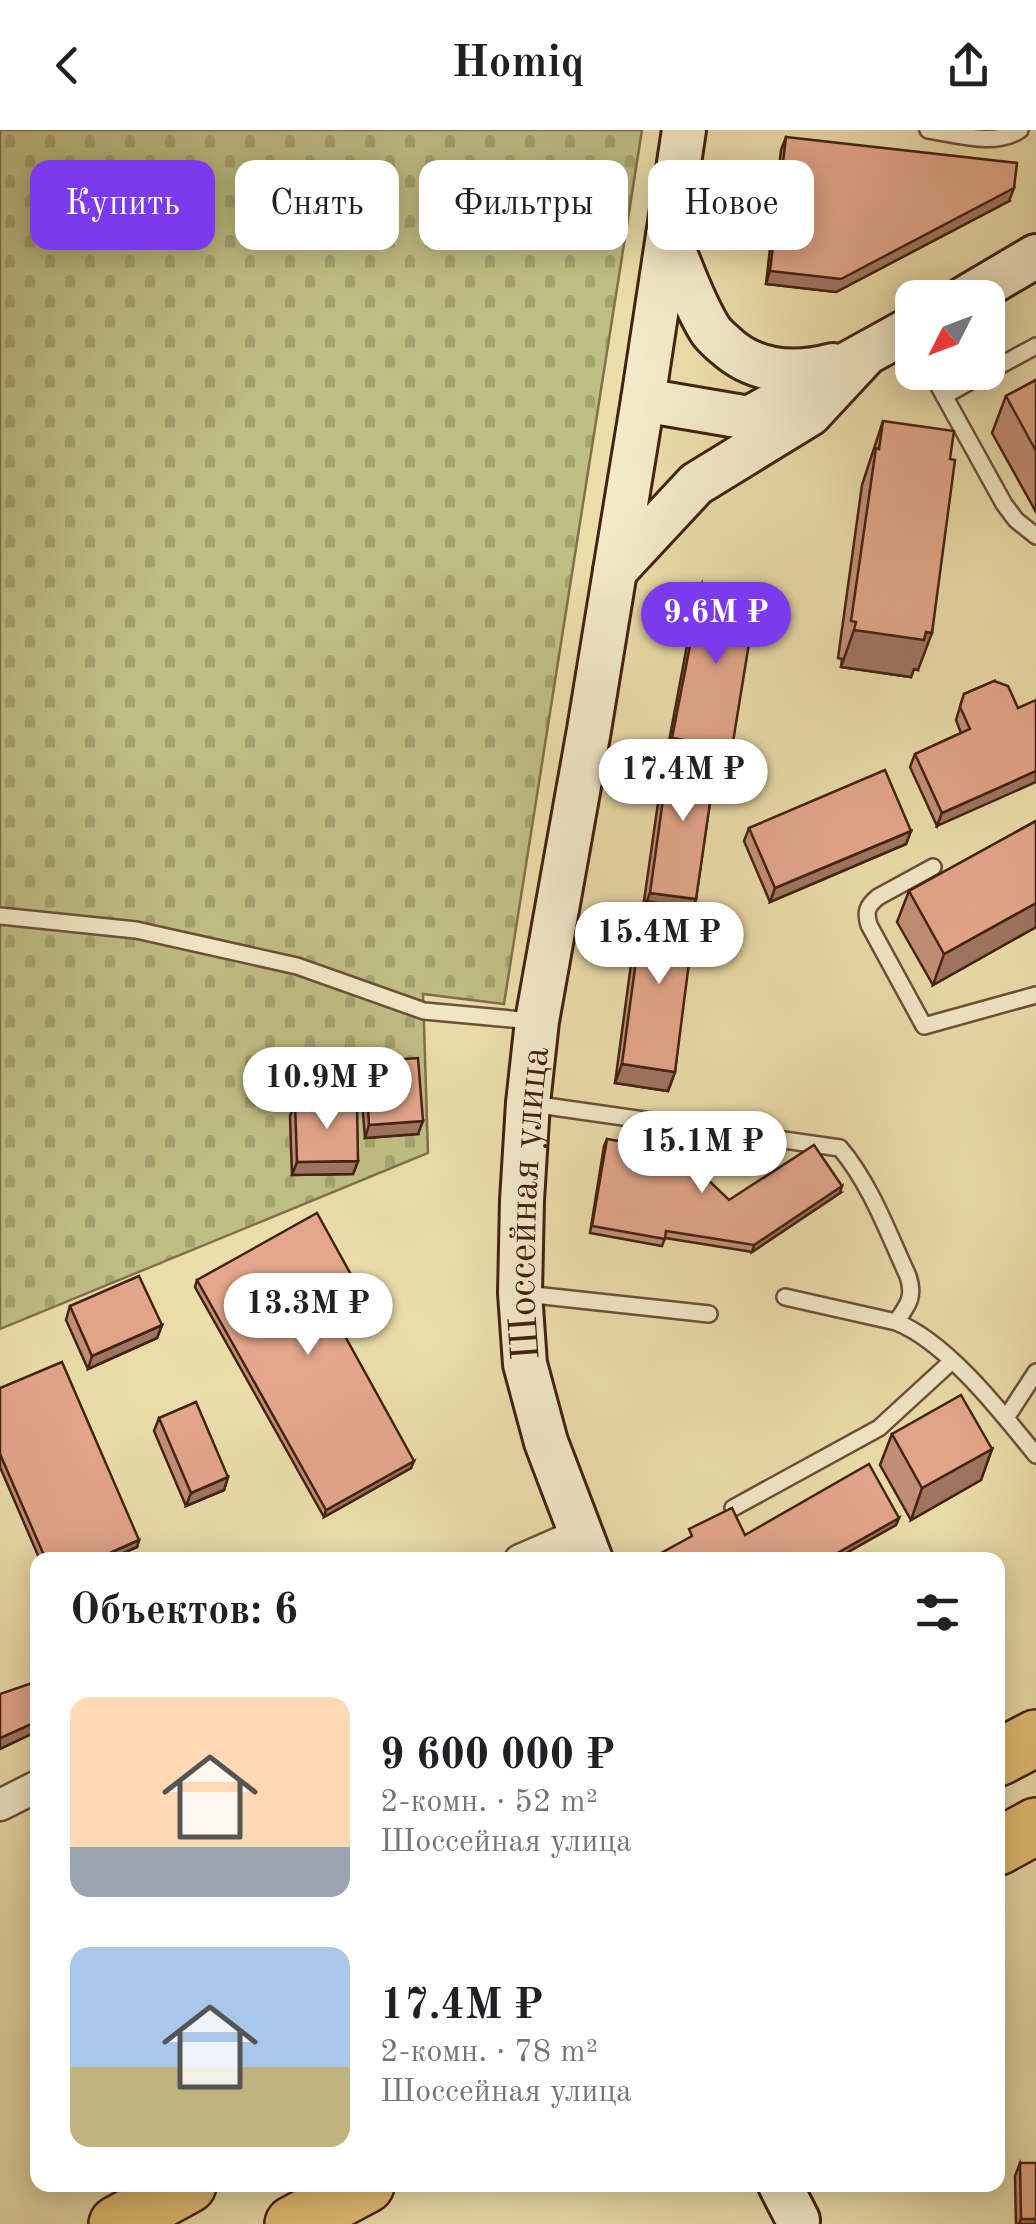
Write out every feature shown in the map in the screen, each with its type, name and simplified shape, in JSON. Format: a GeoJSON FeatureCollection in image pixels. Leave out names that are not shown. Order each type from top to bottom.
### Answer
{"type":"FeatureCollection","features":[{"type":"Feature","properties":{"kind":"highway"},"geometry":{"type":"LineString","coordinates":[[1005,1754],[1036,1736]]}},
{"type":"Feature","properties":{"kind":"highway"},"geometry":{"type":"LineString","coordinates":[[1005,1843],[1036,1826]]}},
{"type":"Feature","properties":{"kind":"highway"},"geometry":{"type":"LineString","coordinates":[[117,2224],[175,2192]]}},
{"type":"Feature","properties":{"kind":"highway"},"geometry":{"type":"LineString","coordinates":[[293,2224],[353,2192]]}},
{"type":"Feature","properties":{"kind":"main road","name":"Шоссейная улица"},"geometry":{"type":"LineString","coordinates":[[679,160],[684,130]]}},
{"type":"Feature","properties":{"kind":"main road","name":"Шоссейная улица"},"geometry":{"type":"LineString","coordinates":[[586,1547],[546,1442],[525,1364],[520,1293],[522,1200],[537,1021],[666,250]]}},
{"type":"Feature","properties":{"kind":"main road"},"geometry":{"type":"LineString","coordinates":[[674,250],[710,331],[736,355],[760,367],[785,371],[816,369],[863,357]]}},
{"type":"Feature","properties":{"kind":"main road"},"geometry":{"type":"LineString","coordinates":[[995,280],[1036,256]]}},
{"type":"Feature","properties":{"kind":"main road"},"geometry":{"type":"LineString","coordinates":[[643,400],[749,418],[895,340]]}},
{"type":"Feature","properties":{"kind":"main road"},"geometry":{"type":"LineString","coordinates":[[615,571],[696,484],[810,414],[863,357]]}},
{"type":"Feature","properties":{"kind":"main road"},"geometry":{"type":"LineString","coordinates":[[1005,1747],[1036,1736]]}},
{"type":"Feature","properties":{"kind":"street"},"geometry":{"type":"LineString","coordinates":[[561,1552],[586,1547]]}},
{"type":"Feature","properties":{"kind":"street"},"geometry":{"type":"LineString","coordinates":[[0,1805],[30,1790]]}},
{"type":"Feature","properties":{"kind":"lane"},"geometry":{"type":"LineString","coordinates":[[928,130],[991,139],[1020,130]]}},
{"type":"Feature","properties":{"kind":"lane"},"geometry":{"type":"LineString","coordinates":[[1005,362],[1036,346]]}},
{"type":"Feature","properties":{"kind":"lane"},"geometry":{"type":"LineString","coordinates":[[941,390],[1004,504],[1036,536]]}},
{"type":"Feature","properties":{"kind":"lane"},"geometry":{"type":"LineString","coordinates":[[944,396],[955,390]]}},
{"type":"Feature","properties":{"kind":"lane"},"geometry":{"type":"LineString","coordinates":[[933,867],[878,898],[866,914],[924,1026],[1036,995]]}},
{"type":"Feature","properties":{"kind":"lane"},"geometry":{"type":"LineString","coordinates":[[0,916],[136,930],[298,966],[424,1010],[537,1021]]}},
{"type":"Feature","properties":{"kind":"lane"},"geometry":{"type":"LineString","coordinates":[[528,1104],[840,1148],[854,1164],[871,1196],[912,1289],[908,1305],[896,1322]]}},
{"type":"Feature","properties":{"kind":"lane"},"geometry":{"type":"LineString","coordinates":[[520,1293],[710,1314]]}},
{"type":"Feature","properties":{"kind":"lane"},"geometry":{"type":"LineString","coordinates":[[785,1297],[911,1328],[952,1361],[1036,1455]]}},
{"type":"Feature","properties":{"kind":"lane"},"geometry":{"type":"LineString","coordinates":[[732,1508],[879,1428],[952,1361]]}},
{"type":"Feature","properties":{"kind":"lane"},"geometry":{"type":"LineString","coordinates":[[1006,1418],[1036,1372]]}},
{"type":"Feature","properties":{"kind":"green space"},"geometry":{"type":"Polygon","coordinates":[[[0,130],[642,130],[628,219],[628,160],[419,160],[419,250],[623,250],[504,1004],[423,994],[428,1153],[0,1329],[0,130]]]}},
{"type":"Feature","properties":{"kind":"building"},"geometry":{"type":"Polygon","coordinates":[[[786,137],[1017,163],[1014,188],[841,279],[770,271],[773,250],[814,250],[814,160],[783,160],[786,137]]]}},
{"type":"Feature","properties":{"kind":"building"},"geometry":{"type":"Polygon","coordinates":[[[1036,380],[1036,451],[1006,396],[1036,380]]]}},
{"type":"Feature","properties":{"kind":"building"},"geometry":{"type":"Polygon","coordinates":[[[883,421],[954,431],[950,459],[955,460],[932,633],[926,632],[924,640],[854,630],[856,622],[851,621],[883,421]]]}},
{"type":"Feature","properties":{"kind":"building"},"geometry":{"type":"Polygon","coordinates":[[[702,584],[757,594],[732,748],[672,738],[702,584]]]}},
{"type":"Feature","properties":{"kind":"building"},"geometry":{"type":"Polygon","coordinates":[[[994,681],[1008,686],[1018,708],[1036,700],[1036,771],[942,813],[915,754],[970,729],[960,707],[964,694],[994,681]]]}},
{"type":"Feature","properties":{"kind":"building"},"geometry":{"type":"Polygon","coordinates":[[[670,749],[717,755],[696,899],[650,893],[670,749]]]}},
{"type":"Feature","properties":{"kind":"building"},"geometry":{"type":"Polygon","coordinates":[[[885,770],[911,831],[775,888],[749,828],[885,770]]]}},
{"type":"Feature","properties":{"kind":"building"},"geometry":{"type":"Polygon","coordinates":[[[1036,821],[1036,903],[944,954],[909,891],[1036,821]]]}},
{"type":"Feature","properties":{"kind":"building"},"geometry":{"type":"Polygon","coordinates":[[[644,901],[696,908],[675,1072],[622,1064],[644,901]]]}},
{"type":"Feature","properties":{"kind":"building"},"geometry":{"type":"Polygon","coordinates":[[[418,1058],[423,1121],[369,1125],[365,1062],[418,1058]]]}},
{"type":"Feature","properties":{"kind":"building"},"geometry":{"type":"Polygon","coordinates":[[[357,1102],[358,1161],[297,1162],[295,1103],[357,1102]]]}},
{"type":"Feature","properties":{"kind":"building"},"geometry":{"type":"Polygon","coordinates":[[[607,1139],[678,1151],[729,1200],[814,1145],[842,1186],[754,1245],[666,1231],[665,1239],[592,1226],[607,1139]]]}},
{"type":"Feature","properties":{"kind":"building"},"geometry":{"type":"Polygon","coordinates":[[[317,1213],[365,1300],[335,1318],[414,1461],[326,1510],[197,1280],[317,1213]]]}},
{"type":"Feature","properties":{"kind":"building"},"geometry":{"type":"Polygon","coordinates":[[[139,1276],[162,1325],[92,1356],[70,1306],[139,1276]]]}},
{"type":"Feature","properties":{"kind":"building"},"geometry":{"type":"Polygon","coordinates":[[[62,1362],[139,1540],[112,1552],[43,1552],[0,1454],[0,1388],[62,1362]]]}},
{"type":"Feature","properties":{"kind":"building"},"geometry":{"type":"Polygon","coordinates":[[[961,1395],[992,1449],[922,1488],[892,1434],[961,1395]]]}},
{"type":"Feature","properties":{"kind":"building"},"geometry":{"type":"Polygon","coordinates":[[[196,1402],[228,1477],[191,1493],[159,1418],[196,1402]]]}},
{"type":"Feature","properties":{"kind":"building"},"geometry":{"type":"Polygon","coordinates":[[[869,1464],[899,1518],[839,1552],[663,1552],[692,1536],[689,1529],[732,1508],[745,1535],[869,1464]]]}},
{"type":"Feature","properties":{"kind":"building"},"geometry":{"type":"Polygon","coordinates":[[[30,1684],[30,1725],[0,1738],[0,1694],[30,1684]]]}},
{"type":"Feature","properties":{"kind":"building"},"geometry":{"type":"Polygon","coordinates":[[[1020,2163],[1036,2163],[1036,2219],[1021,2219],[1020,2163]]]}}]}
